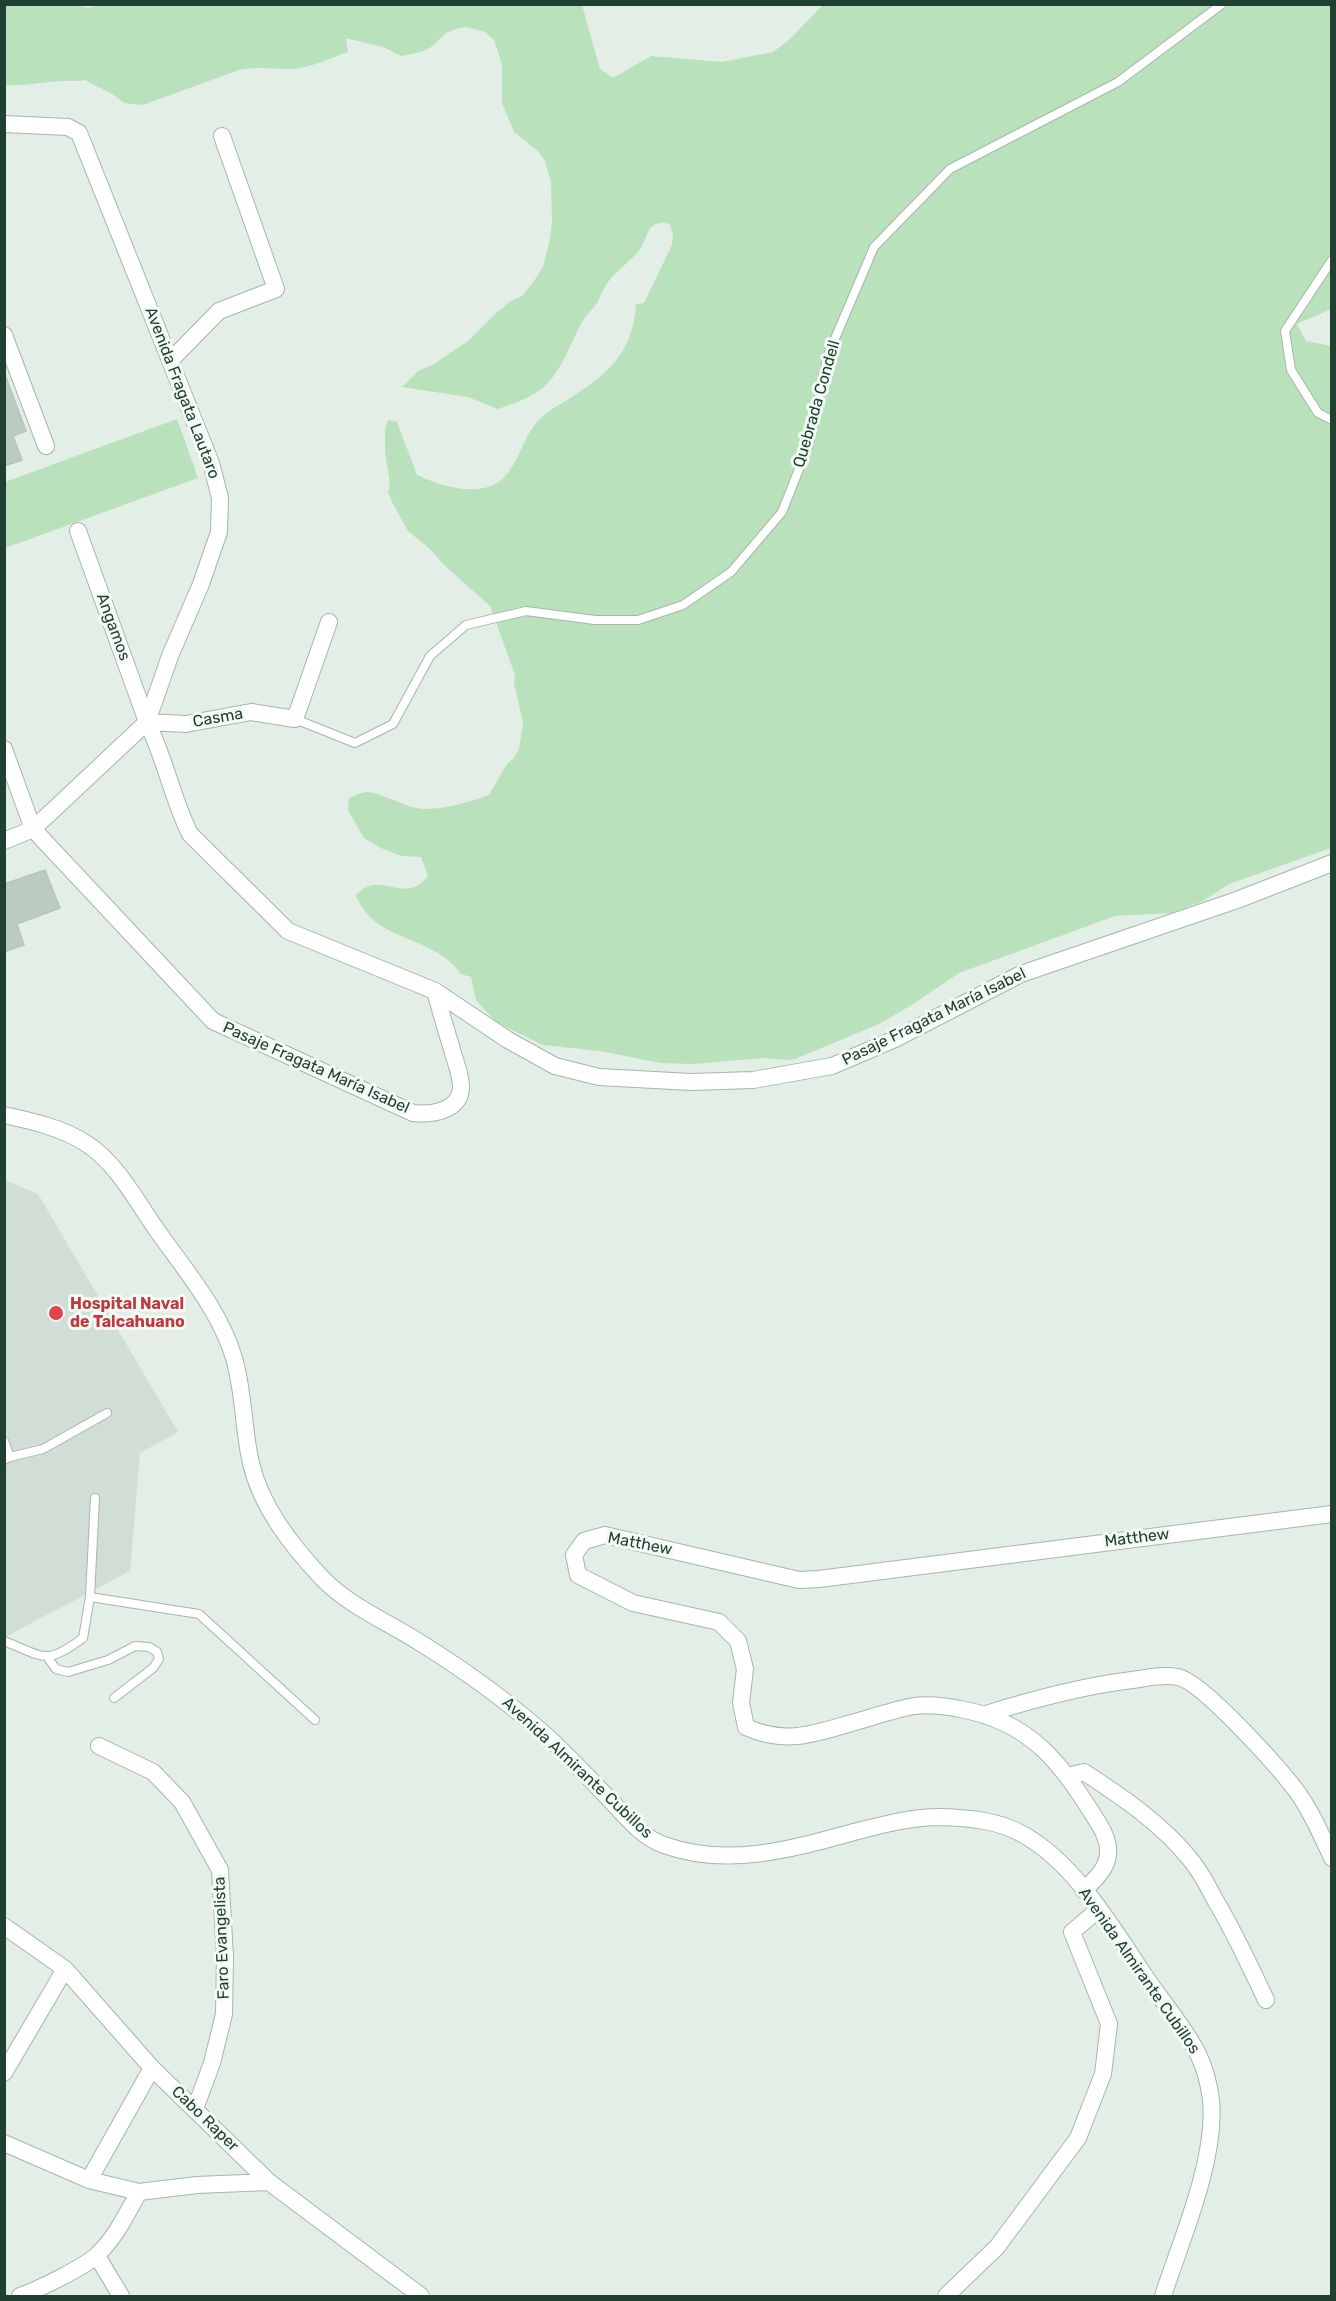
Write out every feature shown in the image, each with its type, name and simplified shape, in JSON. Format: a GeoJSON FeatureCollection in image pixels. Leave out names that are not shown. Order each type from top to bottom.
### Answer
{"type":"FeatureCollection","features":[{"type":"Feature","properties":{"kind":"street","name":"Avenida Fragata Lautaro"},"geometry":{"type":"LineString","coordinates":[[4,124],[68,127],[79,133],[211,463],[220,498],[219,532],[201,584],[170,656],[147,722],[33,829],[4,841]]}},
{"type":"Feature","properties":{"kind":"street"},"geometry":{"type":"LineString","coordinates":[[171,360],[219,311],[276,289],[222,136]]}},
{"type":"Feature","properties":{"kind":"street"},"geometry":{"type":"LineString","coordinates":[[4,335],[46,446]]}},
{"type":"Feature","properties":{"kind":"street","name":"Angamos"},"geometry":{"type":"LineString","coordinates":[[78,531],[147,722]]}},
{"type":"Feature","properties":{"kind":"street"},"geometry":{"type":"LineString","coordinates":[[295,719],[329,622]]}},
{"type":"Feature","properties":{"kind":"street","name":"Casma"},"geometry":{"type":"LineString","coordinates":[[147,722],[186,724],[251,712],[295,719]]}},
{"type":"Feature","properties":{"kind":"street","name":"Pasaje Fragata María Isabel"},"geometry":{"type":"LineString","coordinates":[[147,722],[158,744],[181,815],[190,834],[288,931],[435,991],[508,1040],[555,1066],[599,1077],[692,1082],[753,1080],[832,1066],[895,1039],[1021,974],[1227,904],[1314,872],[1332,863]]}},
{"type":"Feature","properties":{"kind":"street"},"geometry":{"type":"LineString","coordinates":[[4,749],[33,829]]}},
{"type":"Feature","properties":{"kind":"street","name":"Pasaje Fragata María Isabel"},"geometry":{"type":"LineString","coordinates":[[33,829],[213,1021],[414,1113],[430,1114],[445,1109],[456,1102],[461,1089],[435,991]]}},
{"type":"Feature","properties":{"kind":"street","name":"Avenida Almirante Cubillos"},"geometry":{"type":"LineString","coordinates":[[4,1115],[61,1131],[88,1145],[111,1167],[136,1199],[207,1301],[224,1333],[234,1359],[252,1466],[258,1486],[281,1528],[320,1576],[360,1608],[418,1641],[490,1689],[548,1737],[635,1825],[657,1843],[717,1856],[759,1855],[897,1821],[931,1817],[996,1822],[1020,1833],[1047,1851],[1099,1909],[1186,2034],[1200,2057],[1208,2079],[1212,2104],[1206,2166],[1162,2296]]}},
{"type":"Feature","properties":{"kind":"street","name":"Matthew"},"geometry":{"type":"LineString","coordinates":[[1083,1890],[1099,1877],[1107,1866],[1108,1845],[1104,1832],[1068,1776],[1023,1732],[986,1714],[947,1707],[917,1706],[809,1735],[784,1737],[764,1735],[746,1727],[741,1703],[745,1669],[738,1641],[719,1622],[633,1603],[578,1575],[574,1555],[584,1541],[605,1535],[799,1580],[819,1579],[1332,1514]]}},
{"type":"Feature","properties":{"kind":"street"},"geometry":{"type":"LineString","coordinates":[[986,1714],[1050,1695],[1123,1681],[1166,1675],[1181,1677],[1199,1687],[1283,1775],[1310,1813],[1332,1858]]}},
{"type":"Feature","properties":{"kind":"street","name":"Faro Evangelista"},"geometry":{"type":"LineString","coordinates":[[99,1746],[130,1759],[153,1772],[160,1779],[182,1802],[220,1870],[225,1957],[224,2014],[212,2063],[195,2109]]}},
{"type":"Feature","properties":{"kind":"street"},"geometry":{"type":"LineString","coordinates":[[1068,1776],[1084,1772],[1105,1786],[1148,1816],[1190,1858],[1204,1877],[1228,1921],[1266,2000]]}},
{"type":"Feature","properties":{"kind":"street"},"geometry":{"type":"LineString","coordinates":[[946,2296],[997,2247],[1078,2138],[1103,2074],[1109,2024],[1072,1932],[1099,1909]]}},
{"type":"Feature","properties":{"kind":"street","name":"Cabo Raper"},"geometry":{"type":"LineString","coordinates":[[4,1926],[65,1969],[152,2068],[269,2182],[421,2296]]}},
{"type":"Feature","properties":{"kind":"street"},"geometry":{"type":"LineString","coordinates":[[4,2073],[65,1969]]}},
{"type":"Feature","properties":{"kind":"street"},"geometry":{"type":"LineString","coordinates":[[89,2180],[152,2068]]}},
{"type":"Feature","properties":{"kind":"street"},"geometry":{"type":"LineString","coordinates":[[4,2143],[89,2180],[139,2192],[196,2185],[269,2182]]}},
{"type":"Feature","properties":{"kind":"street"},"geometry":{"type":"LineString","coordinates":[[20,2296],[34,2291],[97,2256],[114,2236],[139,2192]]}},
{"type":"Feature","properties":{"kind":"street"},"geometry":{"type":"LineString","coordinates":[[97,2256],[120,2296]]}},
{"type":"Feature","properties":{"kind":"lane","name":"Quebrada Condell"},"geometry":{"type":"LineString","coordinates":[[295,719],[355,743],[393,724],[430,656],[466,625],[526,611],[595,620],[638,620],[683,605],[730,572],[782,512],[809,444],[828,355],[874,247],[950,169],[1118,82],[1222,4]]}},
{"type":"Feature","properties":{"kind":"lane"},"geometry":{"type":"LineString","coordinates":[[1332,260],[1285,331],[1291,370],[1318,413],[1332,420]]}},
{"type":"Feature","properties":{"kind":"lane"},"geometry":{"type":"LineString","coordinates":[[4,1441],[7,1458],[43,1449],[107,1413]]}},
{"type":"Feature","properties":{"kind":"lane"},"geometry":{"type":"LineString","coordinates":[[48,1658],[62,1654],[83,1638],[90,1597],[95,1498]]}},
{"type":"Feature","properties":{"kind":"lane"},"geometry":{"type":"LineString","coordinates":[[90,1597],[199,1614],[315,1720]]}},
{"type":"Feature","properties":{"kind":"lane"},"geometry":{"type":"LineString","coordinates":[[4,1641],[48,1658],[56,1669],[68,1672],[108,1659],[135,1646],[149,1647],[157,1652],[159,1659],[153,1668],[114,1698]]}},
{"type":"Feature","properties":{"kind":"shaded area","name":"Hospital Naval de Talcahuano"},"geometry":{"type":"Polygon","coordinates":[[[5,1180],[38,1194],[178,1432],[140,1453],[130,1571],[5,1637],[5,1180]]]}},
{"type":"Feature","properties":{"kind":"green space"},"geometry":{"type":"Polygon","coordinates":[[[73,4],[88,8],[106,4],[582,5],[600,69],[613,78],[651,56],[722,62],[773,52],[789,40],[823,5],[1331,5],[1331,309],[1297,324],[1306,341],[1331,346],[1331,848],[1229,884],[1203,901],[1172,913],[1115,916],[959,973],[879,1024],[795,1059],[764,1058],[693,1064],[660,1063],[600,1051],[543,1045],[496,1022],[476,1000],[471,977],[461,974],[449,961],[436,952],[376,922],[364,911],[356,895],[365,888],[375,885],[409,888],[419,885],[428,876],[421,857],[401,856],[364,838],[348,810],[349,798],[367,792],[416,808],[433,809],[453,806],[489,795],[507,764],[519,749],[523,723],[514,683],[515,675],[490,606],[408,531],[392,502],[388,492],[390,484],[385,451],[385,429],[388,420],[397,422],[417,475],[446,486],[467,489],[488,487],[504,478],[514,464],[529,433],[541,418],[605,373],[623,350],[634,322],[636,304],[644,303],[672,245],[673,236],[670,224],[656,224],[652,227],[637,253],[606,284],[597,303],[583,320],[563,362],[553,377],[537,393],[498,409],[468,397],[402,387],[418,371],[434,364],[468,341],[495,314],[511,301],[522,296],[543,267],[552,221],[551,182],[545,161],[539,152],[514,132],[502,103],[502,64],[494,40],[485,32],[466,27],[446,33],[431,47],[421,52],[401,56],[383,47],[346,38],[348,52],[313,65],[292,69],[239,70],[143,105],[124,103],[114,95],[85,80],[5,85],[5,5],[73,4]]]}},
{"type":"Feature","properties":{"kind":"green space"},"geometry":{"type":"Polygon","coordinates":[[[177,419],[198,478],[5,548],[5,482],[177,419]]]}},
{"type":"Feature","properties":{"kind":"building"},"geometry":{"type":"Polygon","coordinates":[[[4,377],[6,377],[26,431],[13,436],[22,460],[4,466],[4,377]]]}},
{"type":"Feature","properties":{"kind":"building"},"geometry":{"type":"Polygon","coordinates":[[[45,870],[60,908],[17,924],[24,945],[4,952],[4,884],[45,870]]]}},
{"type":"Feature","properties":{"kind":"place","name":"Hospital Naval de Talcahuano"},"geometry":{"type":"Point","coordinates":[56,1313]}}]}
